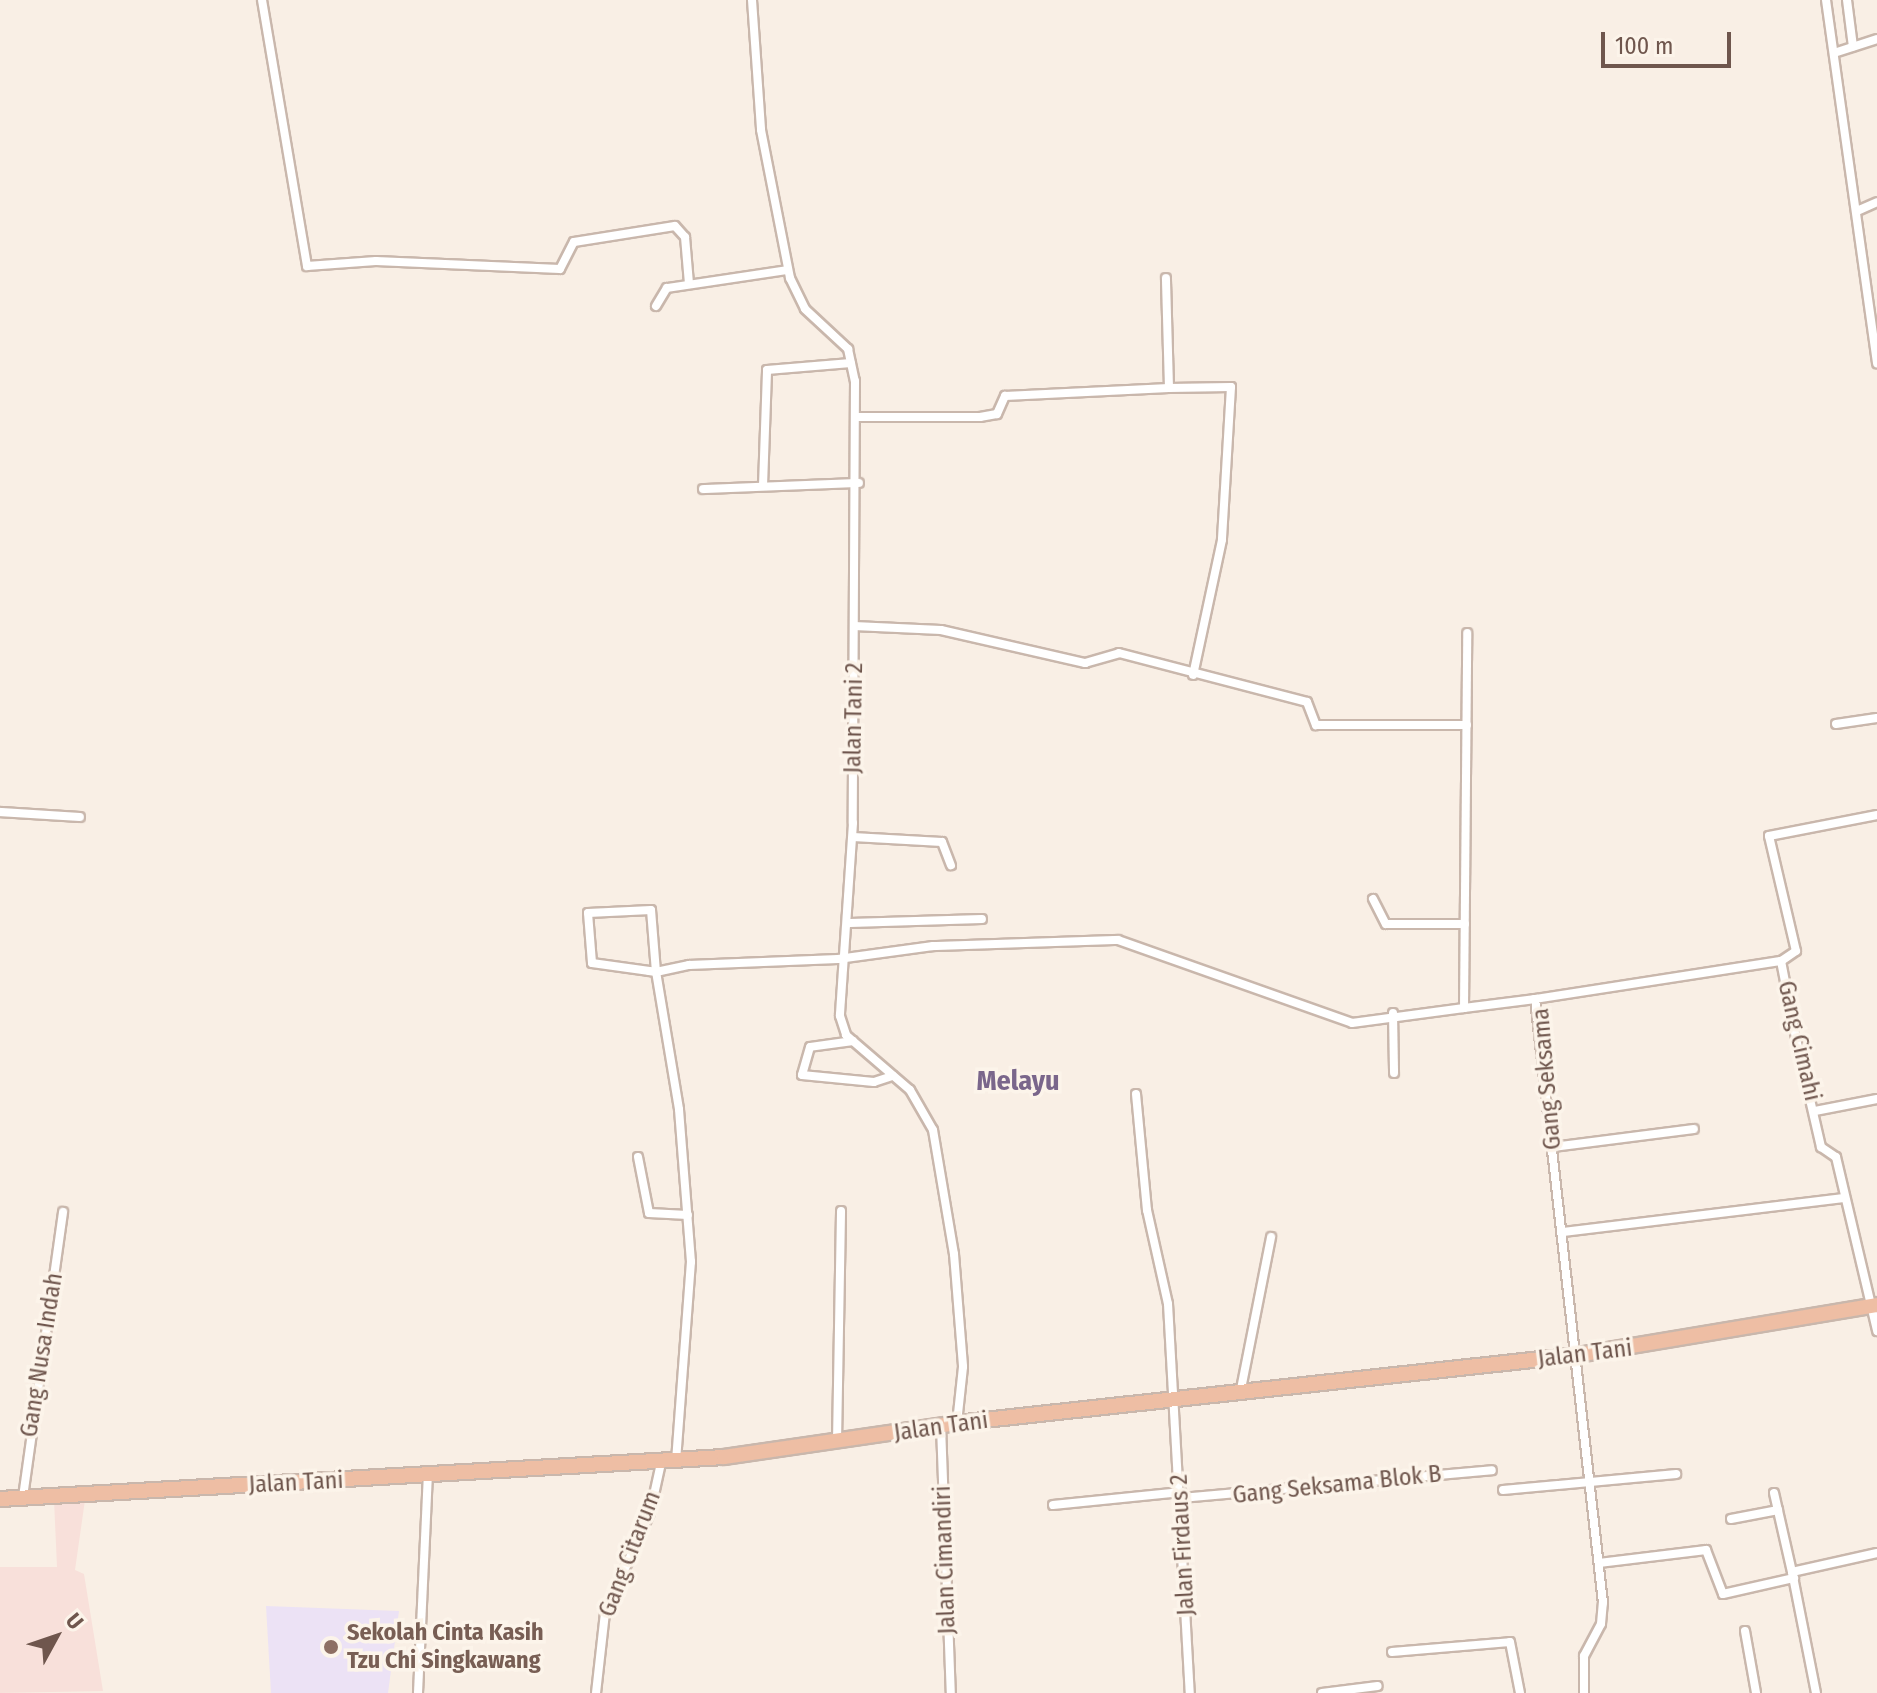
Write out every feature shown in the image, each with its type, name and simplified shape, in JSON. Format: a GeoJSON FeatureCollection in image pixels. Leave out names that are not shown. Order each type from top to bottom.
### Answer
{"type":"FeatureCollection","features":[{"type":"Feature","properties":{"kind":"highway","name":"Jalan Tani"},"geometry":{"type":"LineString","coordinates":[[0,1499],[668,1462],[1241,1389],[1578,1355],[1873,1306]]}},
{"type":"Feature","properties":{"kind":"street"},"geometry":{"type":"LineString","coordinates":[[262,0],[307,266],[376,261],[555,270],[574,242],[675,226],[685,237],[689,284]]}},
{"type":"Feature","properties":{"kind":"street","name":"Jalan Tani 2"},"geometry":{"type":"LineString","coordinates":[[752,0],[761,130],[788,270],[795,294],[838,335],[851,363],[858,417],[853,837],[848,957],[840,1016],[853,1041]]}},
{"type":"Feature","properties":{"kind":"street"},"geometry":{"type":"LineString","coordinates":[[1826,0],[1845,50]]}},
{"type":"Feature","properties":{"kind":"street"},"geometry":{"type":"LineString","coordinates":[[1847,0],[1845,50],[1857,211],[1877,363]]}},
{"type":"Feature","properties":{"kind":"street"},"geometry":{"type":"LineString","coordinates":[[1845,50],[1877,39]]}},
{"type":"Feature","properties":{"kind":"street"},"geometry":{"type":"LineString","coordinates":[[1857,211],[1877,202]]}},
{"type":"Feature","properties":{"kind":"street"},"geometry":{"type":"LineString","coordinates":[[656,306],[667,288],[788,270]]}},
{"type":"Feature","properties":{"kind":"street"},"geometry":{"type":"LineString","coordinates":[[1166,278],[1169,388]]}},
{"type":"Feature","properties":{"kind":"street"},"geometry":{"type":"LineString","coordinates":[[763,486],[767,370],[851,363]]}},
{"type":"Feature","properties":{"kind":"street"},"geometry":{"type":"LineString","coordinates":[[858,417],[980,417],[997,414],[1005,396],[1231,387],[1222,540],[1193,675]]}},
{"type":"Feature","properties":{"kind":"street"},"geometry":{"type":"LineString","coordinates":[[703,489],[859,483]]}},
{"type":"Feature","properties":{"kind":"street"},"geometry":{"type":"LineString","coordinates":[[854,626],[941,630],[1085,663],[1110,651],[1193,675],[1307,702],[1316,725],[1467,725]]}},
{"type":"Feature","properties":{"kind":"street"},"geometry":{"type":"LineString","coordinates":[[1464,1008],[1467,633]]}},
{"type":"Feature","properties":{"kind":"street"},"geometry":{"type":"LineString","coordinates":[[1836,724],[1877,718]]}},
{"type":"Feature","properties":{"kind":"street"},"geometry":{"type":"LineString","coordinates":[[0,812],[80,817]]}},
{"type":"Feature","properties":{"kind":"street","name":"Gang Cimahi"},"geometry":{"type":"LineString","coordinates":[[1877,815],[1769,836],[1796,951],[1781,961],[1821,1147],[1836,1157],[1877,1331]]}},
{"type":"Feature","properties":{"kind":"street"},"geometry":{"type":"LineString","coordinates":[[853,837],[942,842],[951,865]]}},
{"type":"Feature","properties":{"kind":"street"},"geometry":{"type":"LineString","coordinates":[[1373,899],[1384,923],[1465,924]]}},
{"type":"Feature","properties":{"kind":"street","name":"Gang Citarum"},"geometry":{"type":"LineString","coordinates":[[596,1693],[605,1613],[650,1513],[668,1462],[691,1317],[688,1215],[675,1073],[656,972],[651,910],[588,913],[592,963],[656,972]]}},
{"type":"Feature","properties":{"kind":"street"},"geometry":{"type":"LineString","coordinates":[[850,923],[982,919]]}},
{"type":"Feature","properties":{"kind":"street"},"geometry":{"type":"LineString","coordinates":[[656,972],[1118,940],[1343,1021],[1535,999]]}},
{"type":"Feature","properties":{"kind":"street","name":"Gang Seksama"},"geometry":{"type":"LineString","coordinates":[[1584,1693],[1584,1656],[1603,1619],[1578,1355],[1535,999],[1781,961]]}},
{"type":"Feature","properties":{"kind":"street"},"geometry":{"type":"LineString","coordinates":[[1393,1013],[1394,1073]]}},
{"type":"Feature","properties":{"kind":"street"},"geometry":{"type":"LineString","coordinates":[[893,1076],[874,1082],[802,1075],[810,1047],[853,1041],[893,1076],[922,1104],[933,1130],[954,1254],[963,1367],[957,1423]]}},
{"type":"Feature","properties":{"kind":"street","name":"Jalan Firdaus 2"},"geometry":{"type":"LineString","coordinates":[[1136,1094],[1147,1210],[1168,1304],[1190,1693]]}},
{"type":"Feature","properties":{"kind":"street"},"geometry":{"type":"LineString","coordinates":[[1815,1111],[1877,1099]]}},
{"type":"Feature","properties":{"kind":"street"},"geometry":{"type":"LineString","coordinates":[[1553,1147],[1694,1129]]}},
{"type":"Feature","properties":{"kind":"street"},"geometry":{"type":"LineString","coordinates":[[638,1157],[647,1210],[688,1215]]}},
{"type":"Feature","properties":{"kind":"street"},"geometry":{"type":"LineString","coordinates":[[1563,1232],[1844,1198]]}},
{"type":"Feature","properties":{"kind":"street"},"geometry":{"type":"LineString","coordinates":[[837,1442],[841,1211]]}},
{"type":"Feature","properties":{"kind":"street","name":"Gang Nusa Indah"},"geometry":{"type":"LineString","coordinates":[[23,1497],[63,1212]]}},
{"type":"Feature","properties":{"kind":"street"},"geometry":{"type":"LineString","coordinates":[[1241,1389],[1271,1237]]}},
{"type":"Feature","properties":{"kind":"street","name":"Jalan Cimandiri"},"geometry":{"type":"LineString","coordinates":[[941,1426],[951,1693]]}},
{"type":"Feature","properties":{"kind":"street","name":"Gang Seksama Blok B"},"geometry":{"type":"LineString","coordinates":[[1053,1505],[1492,1470]]}},
{"type":"Feature","properties":{"kind":"street"},"geometry":{"type":"LineString","coordinates":[[1503,1490],[1676,1474]]}},
{"type":"Feature","properties":{"kind":"street"},"geometry":{"type":"LineString","coordinates":[[418,1693],[428,1476]]}},
{"type":"Feature","properties":{"kind":"street"},"geometry":{"type":"LineString","coordinates":[[1774,1493],[1816,1693]]}},
{"type":"Feature","properties":{"kind":"street"},"geometry":{"type":"LineString","coordinates":[[1731,1519],[1778,1510]]}},
{"type":"Feature","properties":{"kind":"street"},"geometry":{"type":"LineString","coordinates":[[1599,1563],[1706,1550],[1723,1594],[1877,1553]]}},
{"type":"Feature","properties":{"kind":"street"},"geometry":{"type":"LineString","coordinates":[[1745,1631],[1756,1693]]}},
{"type":"Feature","properties":{"kind":"street"},"geometry":{"type":"LineString","coordinates":[[1392,1652],[1510,1642],[1520,1693]]}},
{"type":"Feature","properties":{"kind":"street"},"geometry":{"type":"LineString","coordinates":[[1322,1693],[1378,1686]]}},
{"type":"Feature","properties":{"kind":"shaded area"},"geometry":{"type":"Polygon","coordinates":[[[54,1500],[85,1500],[75,1570],[84,1574],[103,1691],[0,1693],[0,1567],[57,1567],[54,1500]]]}},
{"type":"Feature","properties":{"kind":"shaded area","name":"Sekolah Cinta Kasih Tzu Chi Singkawang"},"geometry":{"type":"Polygon","coordinates":[[[266,1606],[399,1611],[388,1693],[271,1693],[266,1606]]]}},
{"type":"Feature","properties":{"kind":"place","name":"Sekolah Cinta Kasih Tzu Chi Singkawang"},"geometry":{"type":"Point","coordinates":[331,1647]}},
{"type":"Feature","properties":{"kind":"district","name":"Melayu"},"geometry":{"type":"Point","coordinates":[1018,1081]}}]}
